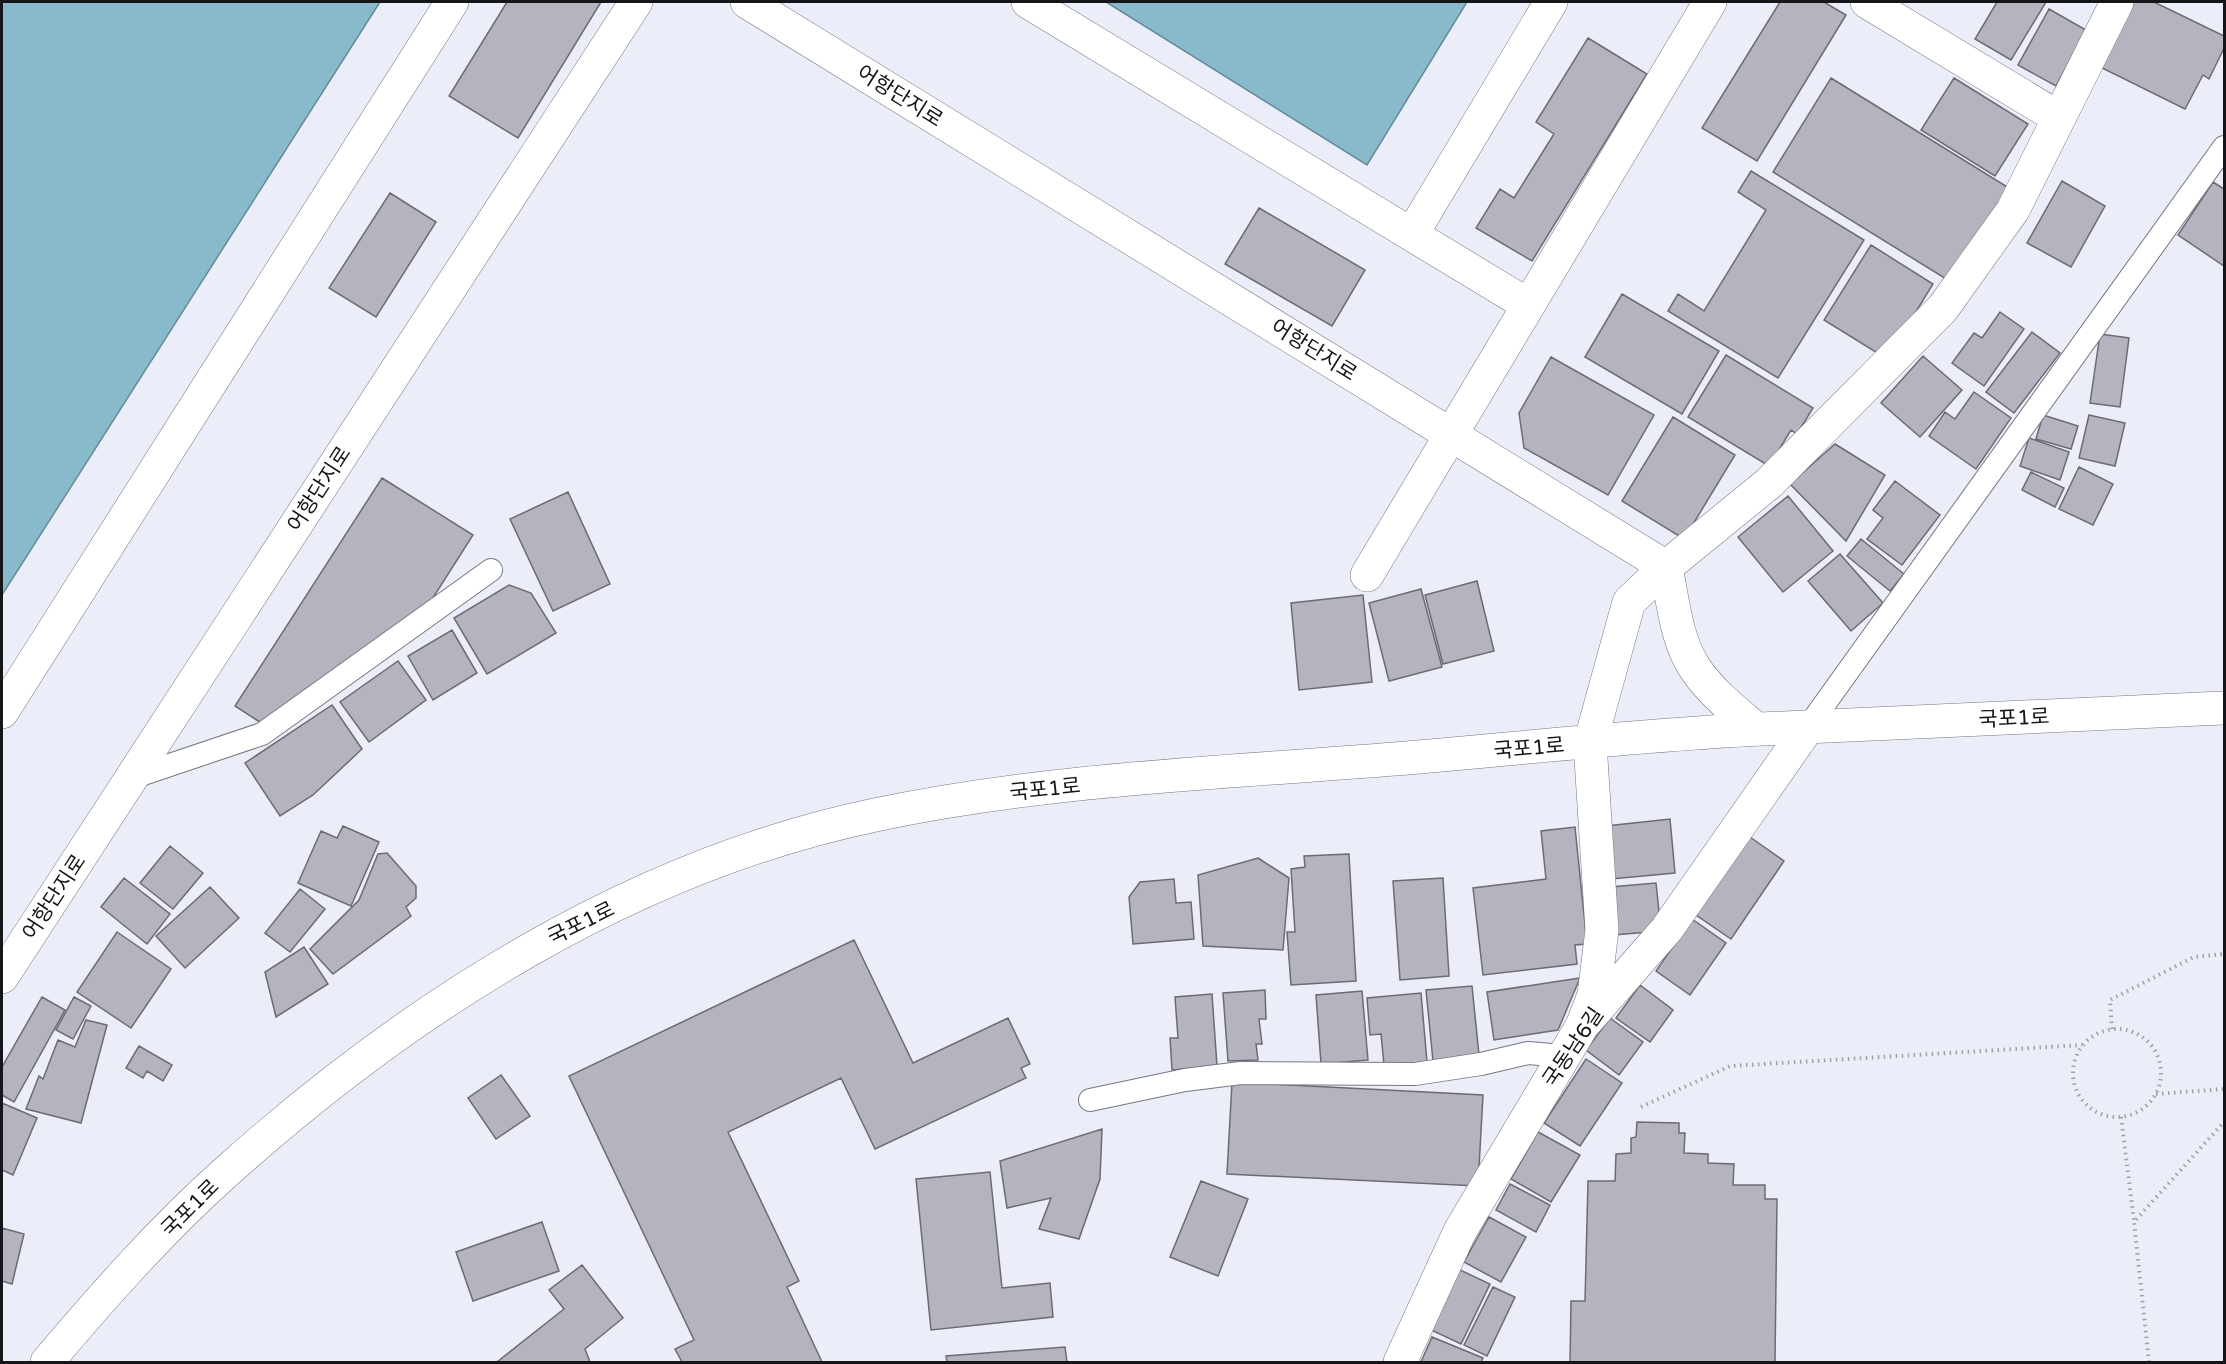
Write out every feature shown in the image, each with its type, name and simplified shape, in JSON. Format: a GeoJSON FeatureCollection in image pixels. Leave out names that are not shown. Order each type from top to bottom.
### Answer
{"type":"FeatureCollection","features":[{"type":"Feature","properties":{"kind":"street"},"geometry":{"type":"LineString","coordinates":[[2,712],[452,2]]}},
{"type":"Feature","properties":{"kind":"street","name":"어항단지로"},"geometry":{"type":"LineString","coordinates":[[2,977],[636,2]]}},
{"type":"Feature","properties":{"kind":"street","name":"어항단지로"},"geometry":{"type":"LineString","coordinates":[[747,2],[1666,567]]}},
{"type":"Feature","properties":{"kind":"street"},"geometry":{"type":"LineString","coordinates":[[1028,2],[1528,305]]}},
{"type":"Feature","properties":{"kind":"street"},"geometry":{"type":"LineString","coordinates":[[1412,234],[1551,2]]}},
{"type":"Feature","properties":{"kind":"street"},"geometry":{"type":"LineString","coordinates":[[1367,575],[1710,2]]}},
{"type":"Feature","properties":{"kind":"street"},"geometry":{"type":"LineString","coordinates":[[1868,2],[2059,118]]}},
{"type":"Feature","properties":{"kind":"street"},"geometry":{"type":"LineString","coordinates":[[1582,1026],[1594,995],[1602,930],[1590,743],[1625,610],[1635,595],[1666,567],[1769,483],[1943,308],[2013,210],[2117,2]]}},
{"type":"Feature","properties":{"kind":"street"},"geometry":{"type":"LineString","coordinates":[[1666,567],[1684,648],[1695,668],[1716,694],[1756,729]]}},
{"type":"Feature","properties":{"kind":"street","name":"국포1로"},"geometry":{"type":"LineString","coordinates":[[47,1362],[113,1285],[224,1174],[322,1092],[425,1017],[552,935],[681,876],[767,844],[873,815],[1025,789],[1756,729],[2224,708]]}},
{"type":"Feature","properties":{"kind":"street","name":"국동남6길"},"geometry":{"type":"LineString","coordinates":[[1400,1362],[1423,1306],[1460,1231],[1582,1026],[1667,929],[1808,727]]}},
{"type":"Feature","properties":{"kind":"lane"},"geometry":{"type":"LineString","coordinates":[[1808,727],[2224,147]]}},
{"type":"Feature","properties":{"kind":"lane"},"geometry":{"type":"LineString","coordinates":[[131,778],[262,734],[491,570]]}},
{"type":"Feature","properties":{"kind":"lane"},"geometry":{"type":"LineString","coordinates":[[1090,1100],[1185,1080],[1241,1073],[1415,1074],[1481,1064],[1528,1053],[1564,1056]]}},
{"type":"Feature","properties":{"kind":"path"},"geometry":{"type":"LineString","coordinates":[[2112,1029],[2110,1000],[2194,957],[2224,954]]}},
{"type":"Feature","properties":{"kind":"path"},"geometry":{"type":"LineString","coordinates":[[2112,1029],[2136,1032],[2148,1040],[2161,1065],[2156,1094],[2147,1105],[2135,1113],[2121,1117],[2106,1116],[2092,1110],[2082,1100],[2075,1087],[2073,1073],[2075,1058],[2082,1045],[2093,1035],[2112,1029]]}},
{"type":"Feature","properties":{"kind":"path"},"geometry":{"type":"LineString","coordinates":[[1641,1107],[1730,1066],[2082,1045]]}},
{"type":"Feature","properties":{"kind":"path"},"geometry":{"type":"LineString","coordinates":[[2156,1094],[2224,1089]]}},
{"type":"Feature","properties":{"kind":"path"},"geometry":{"type":"LineString","coordinates":[[2121,1117],[2149,1362]]}},
{"type":"Feature","properties":{"kind":"path"},"geometry":{"type":"LineString","coordinates":[[2134,1222],[2224,1122]]}},
{"type":"Feature","properties":{"kind":"water"},"geometry":{"type":"Polygon","coordinates":[[[2,2],[380,2],[2,595],[2,2]]]}},
{"type":"Feature","properties":{"kind":"water"},"geometry":{"type":"Polygon","coordinates":[[[1106,2],[1467,2],[1367,165],[1106,2]]]}},
{"type":"Feature","properties":{"kind":"building"},"geometry":{"type":"Polygon","coordinates":[[[507,2],[601,2],[518,138],[449,96],[507,2]]]}},
{"type":"Feature","properties":{"kind":"building"},"geometry":{"type":"Polygon","coordinates":[[[1780,2],[1824,2],[1846,15],[1757,161],[1702,128],[1780,2]]]}},
{"type":"Feature","properties":{"kind":"building"},"geometry":{"type":"Polygon","coordinates":[[[1997,2],[2046,2],[2011,60],[1975,39],[1997,2]]]}},
{"type":"Feature","properties":{"kind":"building"},"geometry":{"type":"Polygon","coordinates":[[[2133,2],[2154,2],[2224,36],[2224,48],[2209,79],[2203,75],[2185,109],[2100,67],[2133,2]]]}},
{"type":"Feature","properties":{"kind":"building"},"geometry":{"type":"Polygon","coordinates":[[[2049,9],[2086,30],[2056,86],[2018,65],[2049,9]]]}},
{"type":"Feature","properties":{"kind":"building"},"geometry":{"type":"Polygon","coordinates":[[[1588,38],[1647,74],[1532,261],[1476,228],[1500,189],[1514,198],[1554,134],[1536,122],[1588,38]]]}},
{"type":"Feature","properties":{"kind":"building"},"geometry":{"type":"Polygon","coordinates":[[[1831,78],[2009,188],[1951,282],[1773,172],[1831,78]]]}},
{"type":"Feature","properties":{"kind":"building"},"geometry":{"type":"Polygon","coordinates":[[[1954,78],[2028,124],[1995,176],[1921,130],[1954,78]]]}},
{"type":"Feature","properties":{"kind":"building"},"geometry":{"type":"Polygon","coordinates":[[[1751,171],[1864,240],[1778,378],[1668,311],[1678,294],[1704,311],[1766,210],[1738,192],[1751,171]]]}},
{"type":"Feature","properties":{"kind":"building"},"geometry":{"type":"Polygon","coordinates":[[[2062,181],[2105,206],[2071,267],[2027,243],[2062,181]]]}},
{"type":"Feature","properties":{"kind":"building"},"geometry":{"type":"Polygon","coordinates":[[[2213,182],[2224,189],[2224,266],[2178,235],[2213,182]]]}},
{"type":"Feature","properties":{"kind":"building"},"geometry":{"type":"Polygon","coordinates":[[[390,193],[436,222],[376,317],[329,288],[390,193]]]}},
{"type":"Feature","properties":{"kind":"building"},"geometry":{"type":"Polygon","coordinates":[[[1259,208],[1365,270],[1332,326],[1225,264],[1259,208]]]}},
{"type":"Feature","properties":{"kind":"building"},"geometry":{"type":"Polygon","coordinates":[[[1871,245],[1933,284],[1887,359],[1824,320],[1871,245]]]}},
{"type":"Feature","properties":{"kind":"building"},"geometry":{"type":"Polygon","coordinates":[[[1622,294],[1719,351],[1682,414],[1585,357],[1622,294]]]}},
{"type":"Feature","properties":{"kind":"building"},"geometry":{"type":"Polygon","coordinates":[[[2000,312],[2024,329],[1984,386],[1952,363],[1974,333],[1982,338],[2000,312]]]}},
{"type":"Feature","properties":{"kind":"building"},"geometry":{"type":"Polygon","coordinates":[[[2032,332],[2060,353],[2014,413],[1986,392],[2032,332]]]}},
{"type":"Feature","properties":{"kind":"building"},"geometry":{"type":"Polygon","coordinates":[[[2100,334],[2129,338],[2120,407],[2090,403],[2100,334]]]}},
{"type":"Feature","properties":{"kind":"building"},"geometry":{"type":"Polygon","coordinates":[[[1726,355],[1813,408],[1797,434],[1791,430],[1769,466],[1688,417],[1726,355]]]}},
{"type":"Feature","properties":{"kind":"building"},"geometry":{"type":"Polygon","coordinates":[[[1923,356],[1962,390],[1920,437],[1881,403],[1923,356]]]}},
{"type":"Feature","properties":{"kind":"building"},"geometry":{"type":"Polygon","coordinates":[[[1551,357],[1654,415],[1608,495],[1524,448],[1519,413],[1551,357]]]}},
{"type":"Feature","properties":{"kind":"building"},"geometry":{"type":"Polygon","coordinates":[[[1974,392],[2011,418],[1976,469],[1929,436],[1945,412],[1955,419],[1974,392]]]}},
{"type":"Feature","properties":{"kind":"building"},"geometry":{"type":"Polygon","coordinates":[[[2043,415],[2078,426],[2071,449],[2036,439],[2043,415]]]}},
{"type":"Feature","properties":{"kind":"building"},"geometry":{"type":"Polygon","coordinates":[[[2089,415],[2125,423],[2115,466],[2079,458],[2089,415]]]}},
{"type":"Feature","properties":{"kind":"building"},"geometry":{"type":"Polygon","coordinates":[[[1673,417],[1735,455],[1684,539],[1622,501],[1673,417]]]}},
{"type":"Feature","properties":{"kind":"building"},"geometry":{"type":"Polygon","coordinates":[[[2029,438],[2069,452],[2060,480],[2020,466],[2029,438]]]}},
{"type":"Feature","properties":{"kind":"building"},"geometry":{"type":"Polygon","coordinates":[[[1835,444],[1885,475],[1846,541],[1790,484],[1835,444]]]}},
{"type":"Feature","properties":{"kind":"building"},"geometry":{"type":"Polygon","coordinates":[[[2079,467],[2113,484],[2093,525],[2059,509],[2079,467]]]}},
{"type":"Feature","properties":{"kind":"building"},"geometry":{"type":"Polygon","coordinates":[[[2031,472],[2064,488],[2055,507],[2022,490],[2031,472]]]}},
{"type":"Feature","properties":{"kind":"building"},"geometry":{"type":"Polygon","coordinates":[[[382,478],[473,535],[424,612],[266,726],[235,706],[382,478]]]}},
{"type":"Feature","properties":{"kind":"building"},"geometry":{"type":"Polygon","coordinates":[[[1895,481],[1940,515],[1902,565],[1867,539],[1883,518],[1873,510],[1895,481]]]}},
{"type":"Feature","properties":{"kind":"building"},"geometry":{"type":"Polygon","coordinates":[[[568,492],[610,584],[553,611],[510,519],[568,492]]]}},
{"type":"Feature","properties":{"kind":"building"},"geometry":{"type":"Polygon","coordinates":[[[1788,496],[1833,551],[1783,592],[1738,537],[1788,496]]]}},
{"type":"Feature","properties":{"kind":"building"},"geometry":{"type":"Polygon","coordinates":[[[1861,539],[1904,574],[1890,591],[1847,556],[1861,539]]]}},
{"type":"Feature","properties":{"kind":"building"},"geometry":{"type":"Polygon","coordinates":[[[1840,554],[1883,603],[1851,631],[1808,581],[1840,554]]]}},
{"type":"Feature","properties":{"kind":"building"},"geometry":{"type":"Polygon","coordinates":[[[1477,581],[1494,651],[1443,664],[1425,595],[1477,581]]]}},
{"type":"Feature","properties":{"kind":"building"},"geometry":{"type":"Polygon","coordinates":[[[509,585],[531,593],[556,633],[487,674],[454,618],[509,585]]]}},
{"type":"Feature","properties":{"kind":"building"},"geometry":{"type":"Polygon","coordinates":[[[1421,589],[1442,667],[1389,681],[1369,603],[1421,589]]]}},
{"type":"Feature","properties":{"kind":"building"},"geometry":{"type":"Polygon","coordinates":[[[1363,595],[1372,682],[1299,690],[1291,603],[1363,595]]]}},
{"type":"Feature","properties":{"kind":"building"},"geometry":{"type":"Polygon","coordinates":[[[452,630],[477,673],[433,700],[408,656],[452,630]]]}},
{"type":"Feature","properties":{"kind":"building"},"geometry":{"type":"Polygon","coordinates":[[[398,661],[426,700],[369,742],[340,702],[398,661]]]}},
{"type":"Feature","properties":{"kind":"building"},"geometry":{"type":"Polygon","coordinates":[[[332,705],[362,749],[313,795],[280,816],[245,763],[332,705]]]}},
{"type":"Feature","properties":{"kind":"building"},"geometry":{"type":"Polygon","coordinates":[[[1670,819],[1675,873],[1611,879],[1606,826],[1670,819]]]}},
{"type":"Feature","properties":{"kind":"building"},"geometry":{"type":"Polygon","coordinates":[[[343,826],[379,842],[351,906],[298,883],[321,831],[337,838],[343,826]]]}},
{"type":"Feature","properties":{"kind":"building"},"geometry":{"type":"Polygon","coordinates":[[[1575,827],[1587,944],[1575,945],[1577,964],[1483,975],[1473,888],[1546,879],[1541,831],[1575,827]]]}},
{"type":"Feature","properties":{"kind":"building"},"geometry":{"type":"Polygon","coordinates":[[[1750,837],[1784,861],[1731,939],[1696,915],[1750,837]]]}},
{"type":"Feature","properties":{"kind":"building"},"geometry":{"type":"Polygon","coordinates":[[[170,846],[203,873],[173,909],[140,883],[170,846]]]}},
{"type":"Feature","properties":{"kind":"building"},"geometry":{"type":"Polygon","coordinates":[[[387,853],[416,886],[416,898],[406,907],[411,916],[333,974],[310,949],[359,900],[378,854],[387,853]]]}},
{"type":"Feature","properties":{"kind":"building"},"geometry":{"type":"Polygon","coordinates":[[[1349,854],[1356,981],[1291,985],[1287,932],[1295,932],[1291,869],[1305,867],[1304,856],[1349,854]]]}},
{"type":"Feature","properties":{"kind":"building"},"geometry":{"type":"Polygon","coordinates":[[[1258,858],[1289,878],[1283,950],[1203,946],[1198,875],[1258,858]]]}},
{"type":"Feature","properties":{"kind":"building"},"geometry":{"type":"Polygon","coordinates":[[[124,878],[170,914],[147,944],[101,907],[124,878]]]}},
{"type":"Feature","properties":{"kind":"building"},"geometry":{"type":"Polygon","coordinates":[[[1443,878],[1449,976],[1400,980],[1393,881],[1443,878]]]}},
{"type":"Feature","properties":{"kind":"building"},"geometry":{"type":"Polygon","coordinates":[[[1174,879],[1176,903],[1191,902],[1194,939],[1133,944],[1129,897],[1140,882],[1174,879]]]}},
{"type":"Feature","properties":{"kind":"building"},"geometry":{"type":"Polygon","coordinates":[[[1656,883],[1661,931],[1614,935],[1610,887],[1656,883]]]}},
{"type":"Feature","properties":{"kind":"building"},"geometry":{"type":"Polygon","coordinates":[[[210,887],[239,918],[185,968],[156,936],[210,887]]]}},
{"type":"Feature","properties":{"kind":"building"},"geometry":{"type":"Polygon","coordinates":[[[300,889],[325,909],[290,952],[265,933],[300,889]]]}},
{"type":"Feature","properties":{"kind":"building"},"geometry":{"type":"Polygon","coordinates":[[[1692,919],[1726,943],[1690,995],[1656,971],[1692,919]]]}},
{"type":"Feature","properties":{"kind":"building"},"geometry":{"type":"Polygon","coordinates":[[[117,932],[171,969],[131,1028],[77,992],[117,932]]]}},
{"type":"Feature","properties":{"kind":"building"},"geometry":{"type":"Polygon","coordinates":[[[854,940],[913,1063],[1008,1018],[1030,1064],[1021,1068],[1026,1078],[875,1149],[841,1078],[728,1132],[799,1281],[787,1287],[822,1362],[682,1362],[675,1349],[694,1340],[569,1076],[854,940]]]}},
{"type":"Feature","properties":{"kind":"building"},"geometry":{"type":"Polygon","coordinates":[[[304,947],[328,984],[276,1017],[265,972],[304,947]]]}},
{"type":"Feature","properties":{"kind":"building"},"geometry":{"type":"Polygon","coordinates":[[[1580,978],[1558,1030],[1494,1040],[1487,992],[1580,978]]]}},
{"type":"Feature","properties":{"kind":"building"},"geometry":{"type":"Polygon","coordinates":[[[1640,985],[1673,1010],[1650,1042],[1616,1018],[1640,985]]]}},
{"type":"Feature","properties":{"kind":"building"},"geometry":{"type":"Polygon","coordinates":[[[1472,986],[1479,1055],[1433,1061],[1426,990],[1472,986]]]}},
{"type":"Feature","properties":{"kind":"building"},"geometry":{"type":"Polygon","coordinates":[[[1265,990],[1266,1019],[1259,1019],[1262,1044],[1256,1044],[1258,1060],[1228,1061],[1223,993],[1265,990]]]}},
{"type":"Feature","properties":{"kind":"building"},"geometry":{"type":"Polygon","coordinates":[[[1362,991],[1368,1060],[1321,1064],[1316,995],[1362,991]]]}},
{"type":"Feature","properties":{"kind":"building"},"geometry":{"type":"Polygon","coordinates":[[[1421,993],[1427,1062],[1384,1065],[1381,1034],[1370,1035],[1367,998],[1421,993]]]}},
{"type":"Feature","properties":{"kind":"building"},"geometry":{"type":"Polygon","coordinates":[[[1212,994],[1217,1066],[1172,1070],[1170,1038],[1178,1038],[1175,997],[1212,994]]]}},
{"type":"Feature","properties":{"kind":"building"},"geometry":{"type":"Polygon","coordinates":[[[42,997],[65,1010],[14,1102],[2,1095],[2,1067],[42,997]]]}},
{"type":"Feature","properties":{"kind":"building"},"geometry":{"type":"Polygon","coordinates":[[[74,997],[91,1006],[73,1039],[56,1030],[74,997]]]}},
{"type":"Feature","properties":{"kind":"building"},"geometry":{"type":"Polygon","coordinates":[[[1610,1018],[1643,1042],[1619,1075],[1586,1050],[1610,1018]]]}},
{"type":"Feature","properties":{"kind":"building"},"geometry":{"type":"Polygon","coordinates":[[[86,1020],[107,1025],[81,1123],[26,1109],[39,1076],[43,1079],[58,1040],[75,1047],[86,1020]]]}},
{"type":"Feature","properties":{"kind":"building"},"geometry":{"type":"Polygon","coordinates":[[[139,1046],[172,1065],[163,1081],[147,1071],[143,1078],[126,1068],[139,1046]]]}},
{"type":"Feature","properties":{"kind":"building"},"geometry":{"type":"Polygon","coordinates":[[[1586,1059],[1622,1083],[1580,1146],[1544,1123],[1586,1059]]]}},
{"type":"Feature","properties":{"kind":"building"},"geometry":{"type":"Polygon","coordinates":[[[501,1075],[530,1116],[496,1139],[468,1098],[501,1075]]]}},
{"type":"Feature","properties":{"kind":"building"},"geometry":{"type":"Polygon","coordinates":[[[1232,1082],[1483,1095],[1478,1186],[1227,1174],[1232,1082]]]}},
{"type":"Feature","properties":{"kind":"building"},"geometry":{"type":"Polygon","coordinates":[[[2,1103],[37,1118],[13,1175],[2,1170],[2,1103]]]}},
{"type":"Feature","properties":{"kind":"building"},"geometry":{"type":"Polygon","coordinates":[[[1637,1122],[1679,1123],[1679,1133],[1685,1133],[1684,1153],[1708,1154],[1708,1163],[1734,1164],[1733,1185],[1765,1185],[1765,1199],[1777,1199],[1775,1362],[1570,1362],[1571,1301],[1585,1301],[1588,1181],[1615,1181],[1616,1154],[1631,1153],[1631,1138],[1636,1137],[1637,1122]]]}},
{"type":"Feature","properties":{"kind":"building"},"geometry":{"type":"Polygon","coordinates":[[[1102,1129],[1100,1179],[1079,1239],[1039,1229],[1051,1198],[1007,1208],[1000,1161],[1102,1129]]]}},
{"type":"Feature","properties":{"kind":"building"},"geometry":{"type":"Polygon","coordinates":[[[1538,1132],[1580,1155],[1551,1202],[1511,1179],[1538,1132]]]}},
{"type":"Feature","properties":{"kind":"building"},"geometry":{"type":"Polygon","coordinates":[[[990,1172],[1002,1288],[1050,1283],[1053,1317],[931,1330],[916,1179],[990,1172]]]}},
{"type":"Feature","properties":{"kind":"building"},"geometry":{"type":"Polygon","coordinates":[[[1201,1181],[1248,1199],[1218,1276],[1170,1257],[1201,1181]]]}},
{"type":"Feature","properties":{"kind":"building"},"geometry":{"type":"Polygon","coordinates":[[[1510,1184],[1550,1205],[1536,1232],[1496,1210],[1510,1184]]]}},
{"type":"Feature","properties":{"kind":"building"},"geometry":{"type":"Polygon","coordinates":[[[1489,1217],[1526,1237],[1501,1282],[1464,1262],[1489,1217]]]}},
{"type":"Feature","properties":{"kind":"building"},"geometry":{"type":"Polygon","coordinates":[[[542,1222],[559,1271],[473,1301],[456,1252],[542,1222]]]}},
{"type":"Feature","properties":{"kind":"building"},"geometry":{"type":"Polygon","coordinates":[[[2,1228],[24,1234],[12,1284],[2,1281],[2,1228]]]}},
{"type":"Feature","properties":{"kind":"building"},"geometry":{"type":"Polygon","coordinates":[[[582,1265],[623,1318],[585,1349],[590,1362],[497,1362],[564,1309],[549,1290],[582,1265]]]}},
{"type":"Feature","properties":{"kind":"building"},"geometry":{"type":"Polygon","coordinates":[[[1458,1269],[1490,1284],[1461,1344],[1429,1329],[1458,1269]]]}},
{"type":"Feature","properties":{"kind":"building"},"geometry":{"type":"Polygon","coordinates":[[[1493,1287],[1515,1297],[1487,1356],[1464,1345],[1493,1287]]]}},
{"type":"Feature","properties":{"kind":"building"},"geometry":{"type":"Polygon","coordinates":[[[1432,1337],[1483,1358],[1481,1362],[1421,1362],[1432,1337]]]}},
{"type":"Feature","properties":{"kind":"building"},"geometry":{"type":"Polygon","coordinates":[[[1065,1347],[1067,1362],[947,1362],[946,1356],[1065,1347]]]}}]}
